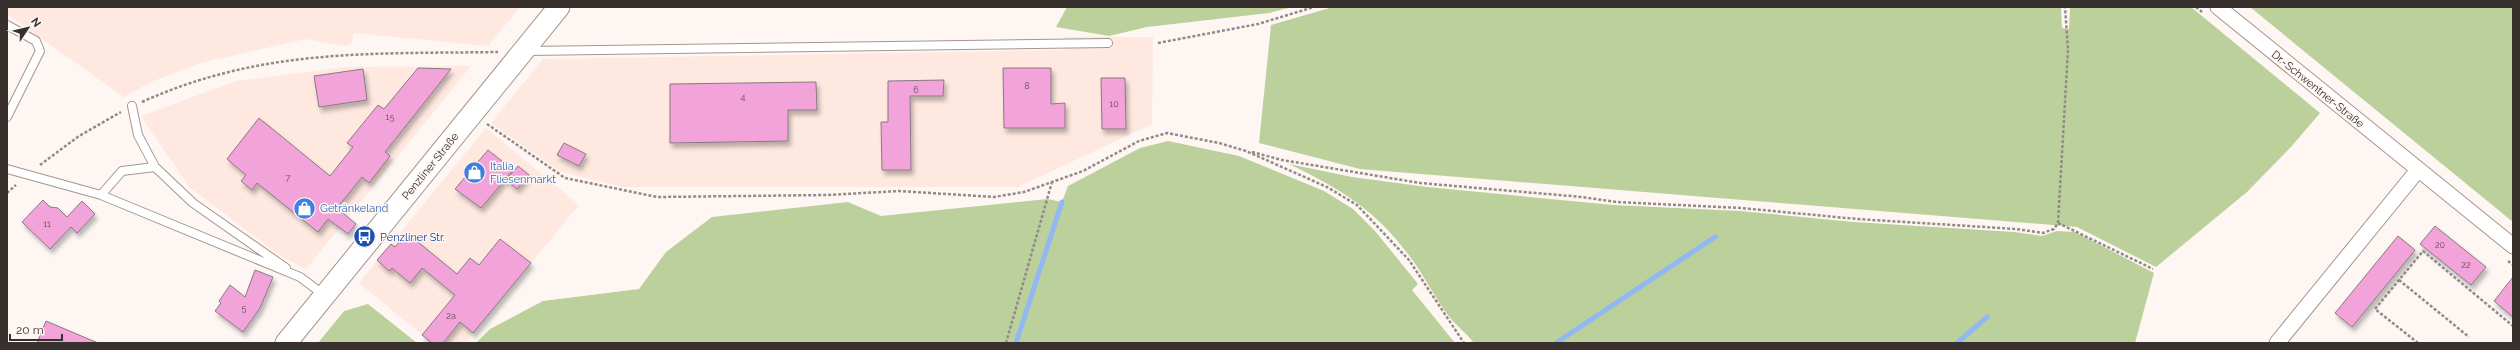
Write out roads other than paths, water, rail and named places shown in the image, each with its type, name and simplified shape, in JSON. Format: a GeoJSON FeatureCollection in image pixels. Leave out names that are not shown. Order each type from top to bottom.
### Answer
{"type":"FeatureCollection","features":[{"type":"Feature","properties":{"kind":"main road","name":"Penzliner Straße"},"geometry":{"type":"LineString","coordinates":[[286,343],[559,7]]}},
{"type":"Feature","properties":{"kind":"street","name":"Dr.-Schwentner-Straße"},"geometry":{"type":"LineString","coordinates":[[2218,7],[2513,246]]}},
{"type":"Feature","properties":{"kind":"street"},"geometry":{"type":"LineString","coordinates":[[2277,343],[2418,170]]}},
{"type":"Feature","properties":{"kind":"lane"},"geometry":{"type":"LineString","coordinates":[[7,25],[36,41],[40,51],[7,117]]}},
{"type":"Feature","properties":{"kind":"lane"},"geometry":{"type":"LineString","coordinates":[[522,51],[1108,43]]}},
{"type":"Feature","properties":{"kind":"lane"},"geometry":{"type":"LineString","coordinates":[[132,106],[138,135],[155,167],[193,203],[324,295]]}},
{"type":"Feature","properties":{"kind":"lane"},"geometry":{"type":"LineString","coordinates":[[101,195],[122,171],[155,167]]}},
{"type":"Feature","properties":{"kind":"lane"},"geometry":{"type":"LineString","coordinates":[[7,169],[101,195],[300,277]]}},
{"type":"Feature","properties":{"kind":"waterway"},"geometry":{"type":"LineString","coordinates":[[1016,343],[1062,202]]}},
{"type":"Feature","properties":{"kind":"waterway"},"geometry":{"type":"LineString","coordinates":[[1556,343],[1715,237]]}},
{"type":"Feature","properties":{"kind":"waterway"},"geometry":{"type":"LineString","coordinates":[[1957,343],[1987,317]]}},
{"type":"Feature","properties":{"kind":"place","name":"Italia Fliesenmarkt"},"geometry":{"type":"Point","coordinates":[474,172]}},
{"type":"Feature","properties":{"kind":"place","name":"Getränkeland"},"geometry":{"type":"Point","coordinates":[305,208]}},
{"type":"Feature","properties":{"kind":"place","name":"Penzliner Str."},"geometry":{"type":"Point","coordinates":[364,237]}}]}
